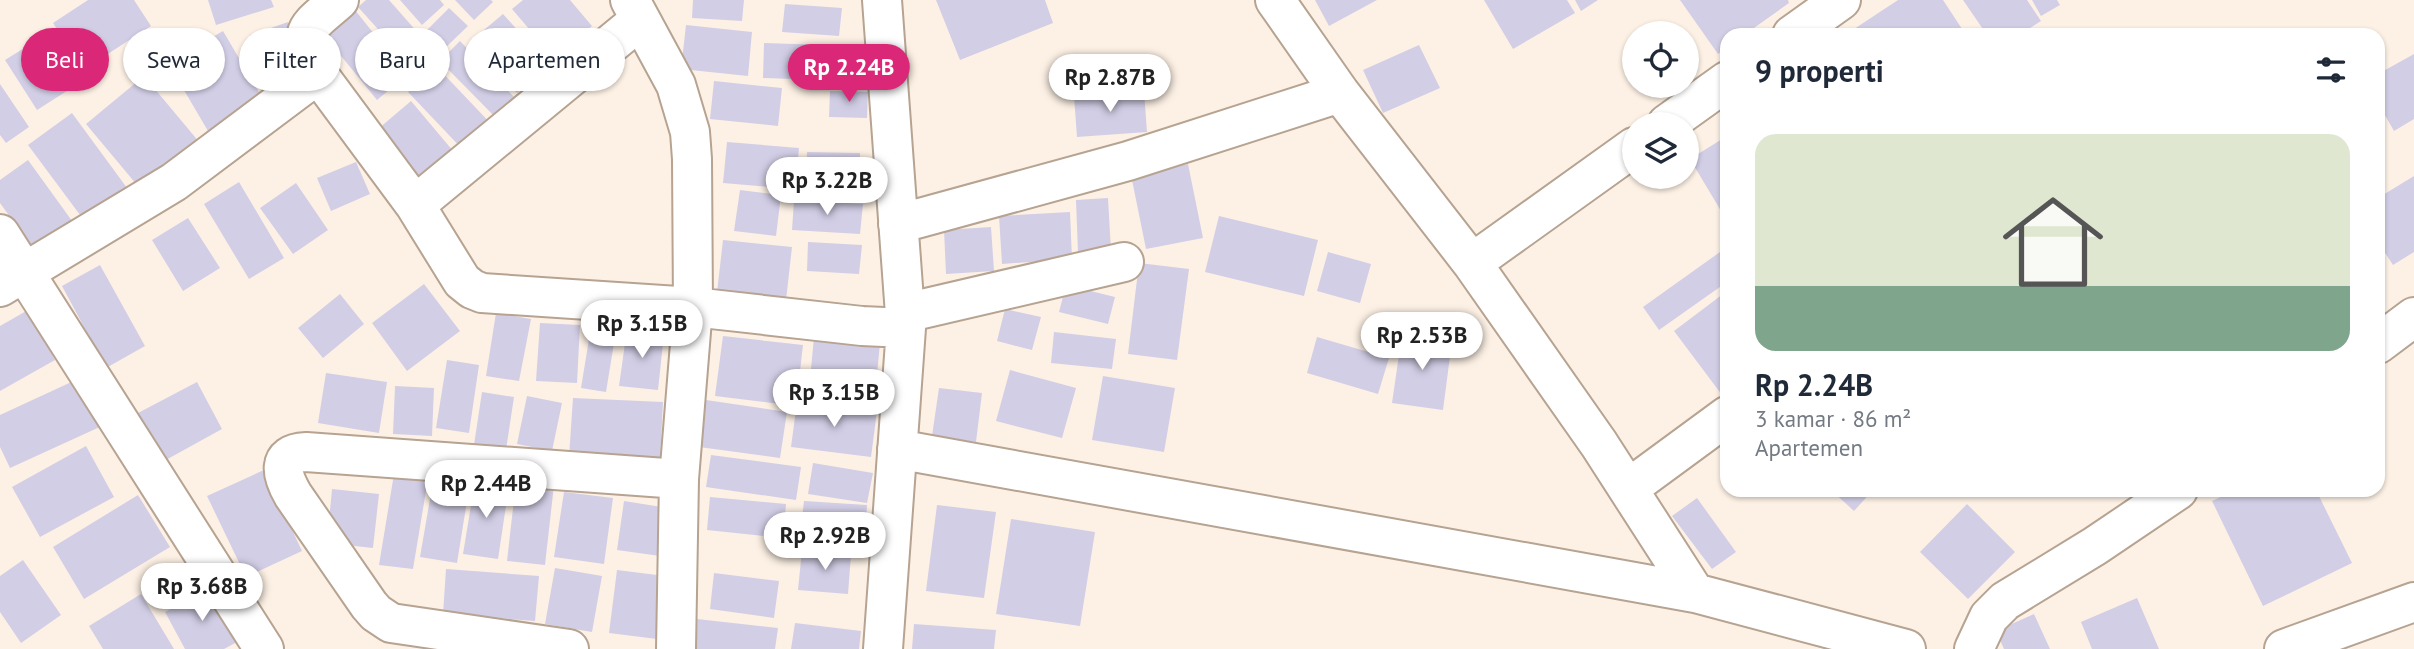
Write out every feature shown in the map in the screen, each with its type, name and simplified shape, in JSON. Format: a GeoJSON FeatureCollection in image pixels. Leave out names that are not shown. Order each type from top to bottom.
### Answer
{"type":"FeatureCollection","features":[{"type":"Feature","properties":{"kind":"street"},"geometry":{"type":"LineString","coordinates":[[309,28],[340,0]]}},
{"type":"Feature","properties":{"kind":"street"},"geometry":{"type":"LineString","coordinates":[[882,0],[905,320],[883,649]]}},
{"type":"Feature","properties":{"kind":"street"},"geometry":{"type":"LineString","coordinates":[[1275,0],[1340,93],[1472,263],[1629,488],[1695,593]]}},
{"type":"Feature","properties":{"kind":"street"},"geometry":{"type":"LineString","coordinates":[[1802,28],[1840,0]]}},
{"type":"Feature","properties":{"kind":"street"},"geometry":{"type":"LineString","coordinates":[[415,205],[635,10],[676,85],[690,132],[693,307],[679,479],[676,649]]}},
{"type":"Feature","properties":{"kind":"street"},"geometry":{"type":"LineString","coordinates":[[1684,112],[1720,86]]}},
{"type":"Feature","properties":{"kind":"street"},"geometry":{"type":"LineString","coordinates":[[13,280],[174,181],[295,91]]}},
{"type":"Feature","properties":{"kind":"street"},"geometry":{"type":"LineString","coordinates":[[331,91],[415,205],[462,281],[477,292],[905,320],[1124,262]]}},
{"type":"Feature","properties":{"kind":"street"},"geometry":{"type":"LineString","coordinates":[[898,224],[1128,161],[1340,93]]}},
{"type":"Feature","properties":{"kind":"street"},"geometry":{"type":"LineString","coordinates":[[1472,263],[1622,156]]}},
{"type":"Feature","properties":{"kind":"street"},"geometry":{"type":"LineString","coordinates":[[0,233],[13,280],[264,649]]}},
{"type":"Feature","properties":{"kind":"street"},"geometry":{"type":"LineString","coordinates":[[2385,339],[2414,317]]}},
{"type":"Feature","properties":{"kind":"street"},"geometry":{"type":"LineString","coordinates":[[1629,488],[1720,421]]}},
{"type":"Feature","properties":{"kind":"street"},"geometry":{"type":"LineString","coordinates":[[897,449],[1695,593],[1906,649]]}},
{"type":"Feature","properties":{"kind":"street"},"geometry":{"type":"LineString","coordinates":[[569,649],[391,623],[384,619],[369,605],[293,495],[284,478],[284,463],[289,456],[306,452],[679,479]]}},
{"type":"Feature","properties":{"kind":"street"},"geometry":{"type":"LineString","coordinates":[[1974,649],[1989,617],[2005,601],[2095,546],[2168,497]]}},
{"type":"Feature","properties":{"kind":"street"},"geometry":{"type":"LineString","coordinates":[[2284,649],[2414,602]]}},
{"type":"Feature","properties":{"kind":"building"},"geometry":{"type":"Polygon","coordinates":[[[88,0],[134,0],[151,26],[123,28],[123,44],[109,53],[109,28],[56,28],[53,23],[88,0]]]}},
{"type":"Feature","properties":{"kind":"building"},"geometry":{"type":"Polygon","coordinates":[[[208,0],[271,0],[274,7],[216,25],[208,0]]]}},
{"type":"Feature","properties":{"kind":"building"},"geometry":{"type":"Polygon","coordinates":[[[366,0],[389,0],[414,28],[377,28],[358,7],[366,0]]]}},
{"type":"Feature","properties":{"kind":"building"},"geometry":{"type":"Polygon","coordinates":[[[400,0],[440,0],[444,5],[422,25],[400,0]]]}},
{"type":"Feature","properties":{"kind":"building"},"geometry":{"type":"Polygon","coordinates":[[[455,0],[491,0],[493,2],[474,20],[455,0]]]}},
{"type":"Feature","properties":{"kind":"building"},"geometry":{"type":"Polygon","coordinates":[[[523,0],[570,0],[592,26],[528,28],[512,9],[523,0]]]}},
{"type":"Feature","properties":{"kind":"building"},"geometry":{"type":"Polygon","coordinates":[[[693,0],[744,0],[742,21],[692,18],[693,0]]]}},
{"type":"Feature","properties":{"kind":"building"},"geometry":{"type":"Polygon","coordinates":[[[936,0],[1045,0],[1053,23],[960,60],[936,0]]]}},
{"type":"Feature","properties":{"kind":"building"},"geometry":{"type":"Polygon","coordinates":[[[1315,0],[1377,0],[1329,26],[1315,0]]]}},
{"type":"Feature","properties":{"kind":"building"},"geometry":{"type":"Polygon","coordinates":[[[1484,0],[1567,0],[1575,13],[1513,49],[1484,0]]]}},
{"type":"Feature","properties":{"kind":"building"},"geometry":{"type":"Polygon","coordinates":[[[1575,0],[1598,0],[1581,11],[1575,0]]]}},
{"type":"Feature","properties":{"kind":"building"},"geometry":{"type":"Polygon","coordinates":[[[1680,0],[1788,0],[1789,3],[1754,28],[1720,28],[1718,54],[1699,27],[1699,21],[1695,21],[1680,0]]]}},
{"type":"Feature","properties":{"kind":"building"},"geometry":{"type":"Polygon","coordinates":[[[1898,0],[1943,0],[1961,28],[1856,28],[1898,0]]]}},
{"type":"Feature","properties":{"kind":"building"},"geometry":{"type":"Polygon","coordinates":[[[1963,0],[2027,0],[2041,21],[2030,28],[1982,28],[1963,0]]]}},
{"type":"Feature","properties":{"kind":"building"},"geometry":{"type":"Polygon","coordinates":[[[2032,0],[2057,0],[2060,5],[2041,16],[2032,0]]]}},
{"type":"Feature","properties":{"kind":"building"},"geometry":{"type":"Polygon","coordinates":[[[785,4],[842,8],[839,36],[782,32],[785,4]]]}},
{"type":"Feature","properties":{"kind":"building"},"geometry":{"type":"Polygon","coordinates":[[[449,8],[468,26],[450,43],[450,28],[429,28],[449,8]]]}},
{"type":"Feature","properties":{"kind":"building"},"geometry":{"type":"Polygon","coordinates":[[[355,10],[369,28],[355,28],[355,73],[341,56],[341,28],[333,28],[355,10]]]}},
{"type":"Feature","properties":{"kind":"building"},"geometry":{"type":"Polygon","coordinates":[[[503,14],[516,28],[486,28],[503,14]]]}},
{"type":"Feature","properties":{"kind":"building"},"geometry":{"type":"Polygon","coordinates":[[[288,22],[290,28],[270,28],[288,22]]]}},
{"type":"Feature","properties":{"kind":"building"},"geometry":{"type":"Polygon","coordinates":[[[686,25],[752,32],[748,76],[681,69],[686,25]]]}},
{"type":"Feature","properties":{"kind":"building"},"geometry":{"type":"Polygon","coordinates":[[[225,34],[239,58],[239,91],[258,91],[263,99],[208,131],[184,91],[225,91],[225,34]]]}},
{"type":"Feature","properties":{"kind":"building"},"geometry":{"type":"Polygon","coordinates":[[[460,41],[464,45],[464,85],[450,71],[450,51],[460,41]]]}},
{"type":"Feature","properties":{"kind":"building"},"geometry":{"type":"Polygon","coordinates":[[[764,43],[855,46],[854,81],[763,78],[764,43]]]}},
{"type":"Feature","properties":{"kind":"building"},"geometry":{"type":"Polygon","coordinates":[[[1419,45],[1440,88],[1383,113],[1363,70],[1419,45]]]}},
{"type":"Feature","properties":{"kind":"building"},"geometry":{"type":"Polygon","coordinates":[[[21,50],[21,85],[5,60],[21,50]]]}},
{"type":"Feature","properties":{"kind":"building"},"geometry":{"type":"Polygon","coordinates":[[[2414,54],[2414,119],[2394,131],[2385,115],[2385,70],[2414,54]]]}},
{"type":"Feature","properties":{"kind":"building"},"geometry":{"type":"Polygon","coordinates":[[[450,81],[494,127],[466,153],[408,92],[450,91],[450,81]]]}},
{"type":"Feature","properties":{"kind":"building"},"geometry":{"type":"Polygon","coordinates":[[[714,81],[782,88],[778,126],[710,119],[714,81]]]}},
{"type":"Feature","properties":{"kind":"building"},"geometry":{"type":"Polygon","coordinates":[[[0,84],[29,127],[6,143],[0,135],[0,84]]]}},
{"type":"Feature","properties":{"kind":"building"},"geometry":{"type":"Polygon","coordinates":[[[25,91],[67,91],[37,110],[25,91]]]}},
{"type":"Feature","properties":{"kind":"building"},"geometry":{"type":"Polygon","coordinates":[[[126,91],[157,91],[200,143],[142,191],[86,124],[126,91]]]}},
{"type":"Feature","properties":{"kind":"building"},"geometry":{"type":"Polygon","coordinates":[[[370,91],[388,91],[377,100],[370,91]]]}},
{"type":"Feature","properties":{"kind":"building"},"geometry":{"type":"Polygon","coordinates":[[[469,91],[508,91],[518,101],[498,120],[469,91]]]}},
{"type":"Feature","properties":{"kind":"building"},"geometry":{"type":"Polygon","coordinates":[[[830,91],[868,92],[867,118],[829,117],[830,91]]]}},
{"type":"Feature","properties":{"kind":"building"},"geometry":{"type":"Polygon","coordinates":[[[1144,91],[1147,132],[1077,137],[1074,96],[1144,91]]]}},
{"type":"Feature","properties":{"kind":"building"},"geometry":{"type":"Polygon","coordinates":[[[411,101],[459,158],[420,192],[371,135],[411,101]]]}},
{"type":"Feature","properties":{"kind":"building"},"geometry":{"type":"Polygon","coordinates":[[[72,113],[130,192],[86,223],[28,145],[72,113]]]}},
{"type":"Feature","properties":{"kind":"building"},"geometry":{"type":"Polygon","coordinates":[[[1720,140],[1720,209],[1699,174],[1699,153],[1720,140]]]}},
{"type":"Feature","properties":{"kind":"building"},"geometry":{"type":"Polygon","coordinates":[[[727,142],[799,148],[795,189],[723,183],[727,142]]]}},
{"type":"Feature","properties":{"kind":"building"},"geometry":{"type":"Polygon","coordinates":[[[807,152],[860,153],[859,193],[806,192],[807,152]]]}},
{"type":"Feature","properties":{"kind":"building"},"geometry":{"type":"Polygon","coordinates":[[[28,160],[75,225],[36,253],[0,203],[0,180],[28,160]]]}},
{"type":"Feature","properties":{"kind":"building"},"geometry":{"type":"Polygon","coordinates":[[[356,162],[370,194],[331,211],[317,178],[356,162]]]}},
{"type":"Feature","properties":{"kind":"building"},"geometry":{"type":"Polygon","coordinates":[[[1188,164],[1203,238],[1146,249],[1131,175],[1188,164]]]}},
{"type":"Feature","properties":{"kind":"building"},"geometry":{"type":"Polygon","coordinates":[[[2414,176],[2414,252],[2393,265],[2385,253],[2385,194],[2414,176]]]}},
{"type":"Feature","properties":{"kind":"building"},"geometry":{"type":"Polygon","coordinates":[[[239,182],[284,258],[249,279],[204,204],[239,182]]]}},
{"type":"Feature","properties":{"kind":"building"},"geometry":{"type":"Polygon","coordinates":[[[296,183],[328,230],[293,254],[260,208],[296,183]]]}},
{"type":"Feature","properties":{"kind":"building"},"geometry":{"type":"Polygon","coordinates":[[[740,190],[781,195],[776,236],[734,231],[740,190]]]}},
{"type":"Feature","properties":{"kind":"building"},"geometry":{"type":"Polygon","coordinates":[[[1108,198],[1111,251],[1078,253],[1076,200],[1108,198]]]}},
{"type":"Feature","properties":{"kind":"building"},"geometry":{"type":"Polygon","coordinates":[[[794,200],[863,204],[860,234],[792,230],[794,200]]]}},
{"type":"Feature","properties":{"kind":"building"},"geometry":{"type":"Polygon","coordinates":[[[1070,212],[1072,259],[1002,264],[999,216],[1070,212]]]}},
{"type":"Feature","properties":{"kind":"building"},"geometry":{"type":"Polygon","coordinates":[[[1219,216],[1318,240],[1304,296],[1205,272],[1219,216]]]}},
{"type":"Feature","properties":{"kind":"building"},"geometry":{"type":"Polygon","coordinates":[[[188,218],[220,268],[183,291],[152,240],[188,218]]]}},
{"type":"Feature","properties":{"kind":"building"},"geometry":{"type":"Polygon","coordinates":[[[991,227],[994,271],[946,274],[944,230],[991,227]]]}},
{"type":"Feature","properties":{"kind":"building"},"geometry":{"type":"Polygon","coordinates":[[[723,240],[792,247],[785,309],[716,301],[723,240]]]}},
{"type":"Feature","properties":{"kind":"building"},"geometry":{"type":"Polygon","coordinates":[[[808,242],[862,245],[859,274],[807,271],[808,242]]]}},
{"type":"Feature","properties":{"kind":"building"},"geometry":{"type":"Polygon","coordinates":[[[1328,252],[1371,264],[1360,303],[1317,291],[1328,252]]]}},
{"type":"Feature","properties":{"kind":"building"},"geometry":{"type":"Polygon","coordinates":[[[1720,252],[1720,287],[1659,330],[1643,307],[1720,252]]]}},
{"type":"Feature","properties":{"kind":"building"},"geometry":{"type":"Polygon","coordinates":[[[1139,263],[1189,269],[1177,360],[1128,354],[1139,263]]]}},
{"type":"Feature","properties":{"kind":"building"},"geometry":{"type":"Polygon","coordinates":[[[100,265],[145,346],[106,368],[62,286],[100,265]]]}},
{"type":"Feature","properties":{"kind":"building"},"geometry":{"type":"Polygon","coordinates":[[[424,284],[460,331],[407,371],[372,323],[424,284]]]}},
{"type":"Feature","properties":{"kind":"building"},"geometry":{"type":"Polygon","coordinates":[[[1066,285],[1115,297],[1108,324],[1059,312],[1066,285]]]}},
{"type":"Feature","properties":{"kind":"building"},"geometry":{"type":"Polygon","coordinates":[[[340,294],[364,324],[323,358],[298,328],[340,294]]]}},
{"type":"Feature","properties":{"kind":"building"},"geometry":{"type":"Polygon","coordinates":[[[1720,296],[1720,392],[1674,331],[1720,296]]]}},
{"type":"Feature","properties":{"kind":"building"},"geometry":{"type":"Polygon","coordinates":[[[1005,309],[1041,317],[1032,350],[997,341],[1005,309]]]}},
{"type":"Feature","properties":{"kind":"building"},"geometry":{"type":"Polygon","coordinates":[[[28,310],[55,360],[0,391],[0,326],[28,310]]]}},
{"type":"Feature","properties":{"kind":"building"},"geometry":{"type":"Polygon","coordinates":[[[496,313],[531,319],[519,381],[486,376],[496,313]]]}},
{"type":"Feature","properties":{"kind":"building"},"geometry":{"type":"Polygon","coordinates":[[[540,323],[580,325],[577,383],[536,381],[540,323]]]}},
{"type":"Feature","properties":{"kind":"building"},"geometry":{"type":"Polygon","coordinates":[[[591,327],[616,331],[606,392],[581,388],[591,327]]]}},
{"type":"Feature","properties":{"kind":"building"},"geometry":{"type":"Polygon","coordinates":[[[627,329],[664,334],[658,390],[619,386],[627,329]]]}},
{"type":"Feature","properties":{"kind":"building"},"geometry":{"type":"Polygon","coordinates":[[[1054,332],[1116,339],[1112,369],[1051,363],[1054,332]]]}},
{"type":"Feature","properties":{"kind":"building"},"geometry":{"type":"Polygon","coordinates":[[[1402,334],[1452,341],[1443,410],[1392,403],[1402,334]]]}},
{"type":"Feature","properties":{"kind":"building"},"geometry":{"type":"Polygon","coordinates":[[[723,336],[803,345],[796,406],[715,396],[723,336]]]}},
{"type":"Feature","properties":{"kind":"building"},"geometry":{"type":"Polygon","coordinates":[[[814,337],[880,343],[875,396],[809,390],[814,337]]]}},
{"type":"Feature","properties":{"kind":"building"},"geometry":{"type":"Polygon","coordinates":[[[1317,337],[1389,358],[1378,394],[1307,373],[1317,337]]]}},
{"type":"Feature","properties":{"kind":"building"},"geometry":{"type":"Polygon","coordinates":[[[447,360],[479,365],[469,433],[436,428],[447,360]]]}},
{"type":"Feature","properties":{"kind":"building"},"geometry":{"type":"Polygon","coordinates":[[[1010,370],[1076,388],[1062,438],[996,421],[1010,370]]]}},
{"type":"Feature","properties":{"kind":"building"},"geometry":{"type":"Polygon","coordinates":[[[326,373],[387,382],[379,433],[318,423],[326,373]]]}},
{"type":"Feature","properties":{"kind":"building"},"geometry":{"type":"Polygon","coordinates":[[[1103,376],[1175,388],[1164,452],[1092,440],[1103,376]]]}},
{"type":"Feature","properties":{"kind":"building"},"geometry":{"type":"Polygon","coordinates":[[[80,378],[102,426],[10,468],[0,447],[0,415],[80,378]]]}},
{"type":"Feature","properties":{"kind":"building"},"geometry":{"type":"Polygon","coordinates":[[[197,382],[222,429],[164,461],[138,413],[197,382]]]}},
{"type":"Feature","properties":{"kind":"building"},"geometry":{"type":"Polygon","coordinates":[[[395,386],[434,388],[432,436],[393,434],[395,386]]]}},
{"type":"Feature","properties":{"kind":"building"},"geometry":{"type":"Polygon","coordinates":[[[939,388],[982,393],[976,442],[932,436],[939,388]]]}},
{"type":"Feature","properties":{"kind":"building"},"geometry":{"type":"Polygon","coordinates":[[[482,392],[514,397],[504,463],[472,458],[482,392]]]}},
{"type":"Feature","properties":{"kind":"building"},"geometry":{"type":"Polygon","coordinates":[[[527,396],[562,403],[552,451],[517,444],[527,396]]]}},
{"type":"Feature","properties":{"kind":"building"},"geometry":{"type":"Polygon","coordinates":[[[573,398],[663,402],[660,461],[569,457],[573,398]]]}},
{"type":"Feature","properties":{"kind":"building"},"geometry":{"type":"Polygon","coordinates":[[[706,400],[787,412],[780,458],[699,447],[706,400]]]}},
{"type":"Feature","properties":{"kind":"building"},"geometry":{"type":"Polygon","coordinates":[[[797,402],[877,411],[871,457],[791,447],[797,402]]]}},
{"type":"Feature","properties":{"kind":"building"},"geometry":{"type":"Polygon","coordinates":[[[86,446],[114,497],[40,537],[12,487],[86,446]]]}},
{"type":"Feature","properties":{"kind":"building"},"geometry":{"type":"Polygon","coordinates":[[[711,455],[801,467],[796,500],[706,487],[711,455]]]}},
{"type":"Feature","properties":{"kind":"building"},"geometry":{"type":"Polygon","coordinates":[[[813,463],[873,473],[867,503],[808,494],[813,463]]]}},
{"type":"Feature","properties":{"kind":"building"},"geometry":{"type":"Polygon","coordinates":[[[436,464],[472,470],[457,563],[420,557],[436,464]]]}},
{"type":"Feature","properties":{"kind":"building"},"geometry":{"type":"Polygon","coordinates":[[[395,468],[429,473],[413,569],[379,565],[395,468]]]}},
{"type":"Feature","properties":{"kind":"building"},"geometry":{"type":"Polygon","coordinates":[[[264,470],[302,551],[246,577],[207,496],[264,470]]]}},
{"type":"Feature","properties":{"kind":"building"},"geometry":{"type":"Polygon","coordinates":[[[475,481],[509,486],[498,559],[463,554],[475,481]]]}},
{"type":"Feature","properties":{"kind":"building"},"geometry":{"type":"Polygon","coordinates":[[[516,482],[554,485],[545,565],[507,561],[516,482]]]}},
{"type":"Feature","properties":{"kind":"building"},"geometry":{"type":"Polygon","coordinates":[[[332,489],[379,494],[373,548],[327,543],[332,489]]]}},
{"type":"Feature","properties":{"kind":"building"},"geometry":{"type":"Polygon","coordinates":[[[564,492],[613,498],[604,564],[554,557],[564,492]]]}},
{"type":"Feature","properties":{"kind":"building"},"geometry":{"type":"Polygon","coordinates":[[[138,495],[170,547],[84,599],[53,547],[138,495]]]}},
{"type":"Feature","properties":{"kind":"building"},"geometry":{"type":"Polygon","coordinates":[[[710,497],[786,504],[783,538],[707,530],[710,497]]]}},
{"type":"Feature","properties":{"kind":"building"},"geometry":{"type":"Polygon","coordinates":[[[1839,497],[1867,497],[1854,511],[1839,497]]]}},
{"type":"Feature","properties":{"kind":"building"},"geometry":{"type":"Polygon","coordinates":[[[2221,497],[2319,497],[2352,563],[2263,606],[2212,501],[2221,497]]]}},
{"type":"Feature","properties":{"kind":"building"},"geometry":{"type":"Polygon","coordinates":[[[1697,498],[1736,552],[1712,569],[1672,516],[1697,498]]]}},
{"type":"Feature","properties":{"kind":"building"},"geometry":{"type":"Polygon","coordinates":[[[624,501],[668,508],[660,556],[617,550],[624,501]]]}},
{"type":"Feature","properties":{"kind":"building"},"geometry":{"type":"Polygon","coordinates":[[[804,501],[867,505],[865,540],[800,536],[804,501]]]}},
{"type":"Feature","properties":{"kind":"building"},"geometry":{"type":"Polygon","coordinates":[[[1967,504],[2015,552],[1968,599],[1920,552],[1967,504]]]}},
{"type":"Feature","properties":{"kind":"building"},"geometry":{"type":"Polygon","coordinates":[[[937,505],[996,512],[984,598],[926,591],[937,505]]]}},
{"type":"Feature","properties":{"kind":"building"},"geometry":{"type":"Polygon","coordinates":[[[1011,519],[1095,532],[1080,626],[996,614],[1011,519]]]}},
{"type":"Feature","properties":{"kind":"building"},"geometry":{"type":"Polygon","coordinates":[[[802,550],[851,555],[848,594],[798,590],[802,550]]]}},
{"type":"Feature","properties":{"kind":"building"},"geometry":{"type":"Polygon","coordinates":[[[23,560],[61,615],[21,643],[0,612],[0,576],[23,560]]]}},
{"type":"Feature","properties":{"kind":"building"},"geometry":{"type":"Polygon","coordinates":[[[555,568],[602,576],[592,632],[545,624],[555,568]]]}},
{"type":"Feature","properties":{"kind":"building"},"geometry":{"type":"Polygon","coordinates":[[[446,569],[539,576],[535,621],[443,614],[446,569]]]}},
{"type":"Feature","properties":{"kind":"building"},"geometry":{"type":"Polygon","coordinates":[[[617,570],[665,576],[657,639],[609,633],[617,570]]]}},
{"type":"Feature","properties":{"kind":"building"},"geometry":{"type":"Polygon","coordinates":[[[714,573],[779,581],[774,618],[710,609],[714,573]]]}},
{"type":"Feature","properties":{"kind":"building"},"geometry":{"type":"Polygon","coordinates":[[[210,588],[239,641],[224,649],[185,649],[165,612],[210,588]]]}},
{"type":"Feature","properties":{"kind":"building"},"geometry":{"type":"Polygon","coordinates":[[[141,594],[174,649],[103,649],[89,626],[141,594]]]}},
{"type":"Feature","properties":{"kind":"building"},"geometry":{"type":"Polygon","coordinates":[[[2137,598],[2159,649],[2092,649],[2081,622],[2137,598]]]}},
{"type":"Feature","properties":{"kind":"building"},"geometry":{"type":"Polygon","coordinates":[[[2034,614],[2050,649],[2004,649],[1996,631],[2034,614]]]}},
{"type":"Feature","properties":{"kind":"building"},"geometry":{"type":"Polygon","coordinates":[[[697,619],[778,628],[775,649],[693,649],[697,619]]]}},
{"type":"Feature","properties":{"kind":"building"},"geometry":{"type":"Polygon","coordinates":[[[795,623],[861,631],[859,649],[791,649],[795,623]]]}},
{"type":"Feature","properties":{"kind":"building"},"geometry":{"type":"Polygon","coordinates":[[[914,624],[996,630],[994,649],[912,649],[914,624]]]}}]}
